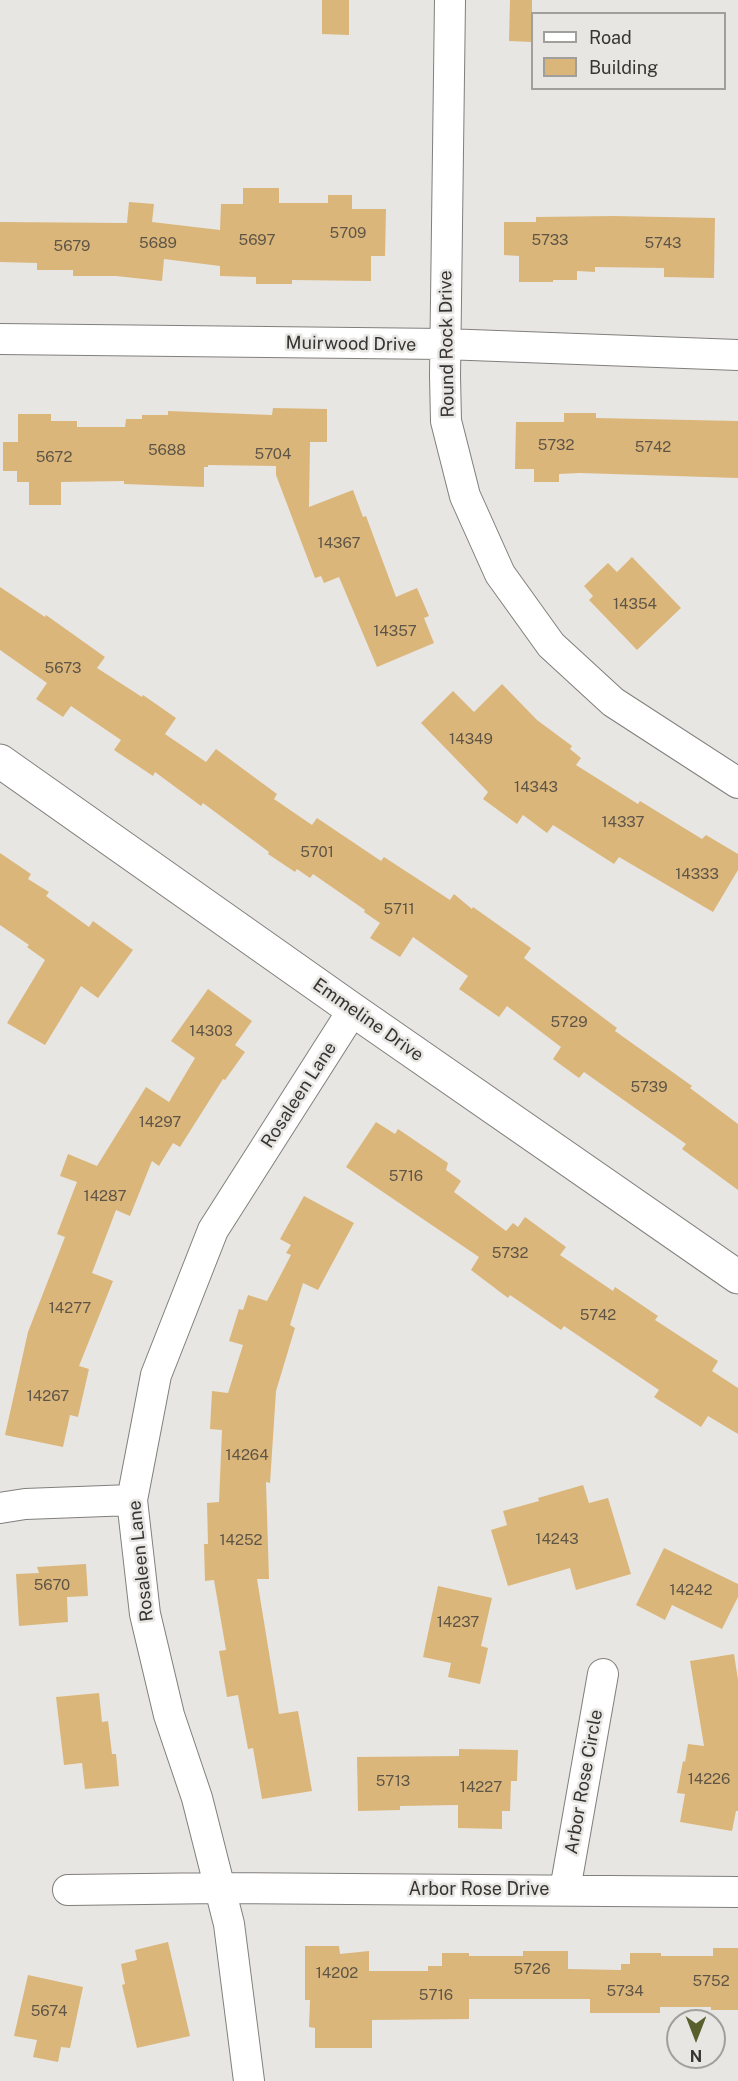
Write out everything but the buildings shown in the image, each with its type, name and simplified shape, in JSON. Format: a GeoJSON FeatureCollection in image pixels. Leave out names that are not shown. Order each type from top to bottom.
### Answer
{"type":"FeatureCollection","features":[{"type":"Feature","properties":{"kind":"street","name":"Round Rock Drive"},"geometry":{"type":"LineString","coordinates":[[450,0],[444,344],[447,421],[465,496],[501,574],[551,645],[613,702],[738,783]]}},
{"type":"Feature","properties":{"kind":"street","name":"Muirwood Drive"},"geometry":{"type":"LineString","coordinates":[[0,339],[444,344],[738,355]]}},
{"type":"Feature","properties":{"kind":"street","name":"Emmeline Drive"},"geometry":{"type":"LineString","coordinates":[[0,761],[738,1277]]}},
{"type":"Feature","properties":{"kind":"street","name":"Rosaleen Lane"},"geometry":{"type":"LineString","coordinates":[[249,2081],[229,1924],[197,1798],[169,1715],[144,1614],[132,1500],[156,1376],[213,1230],[353,1010]]}},
{"type":"Feature","properties":{"kind":"street"},"geometry":{"type":"LineString","coordinates":[[0,1508],[25,1504],[132,1500]]}},
{"type":"Feature","properties":{"kind":"street","name":"Arbor Rose Circle"},"geometry":{"type":"LineString","coordinates":[[565,1890],[603,1674]]}},
{"type":"Feature","properties":{"kind":"street","name":"Arbor Rose Drive"},"geometry":{"type":"LineString","coordinates":[[68,1890],[220,1888],[738,1892]]}}]}
